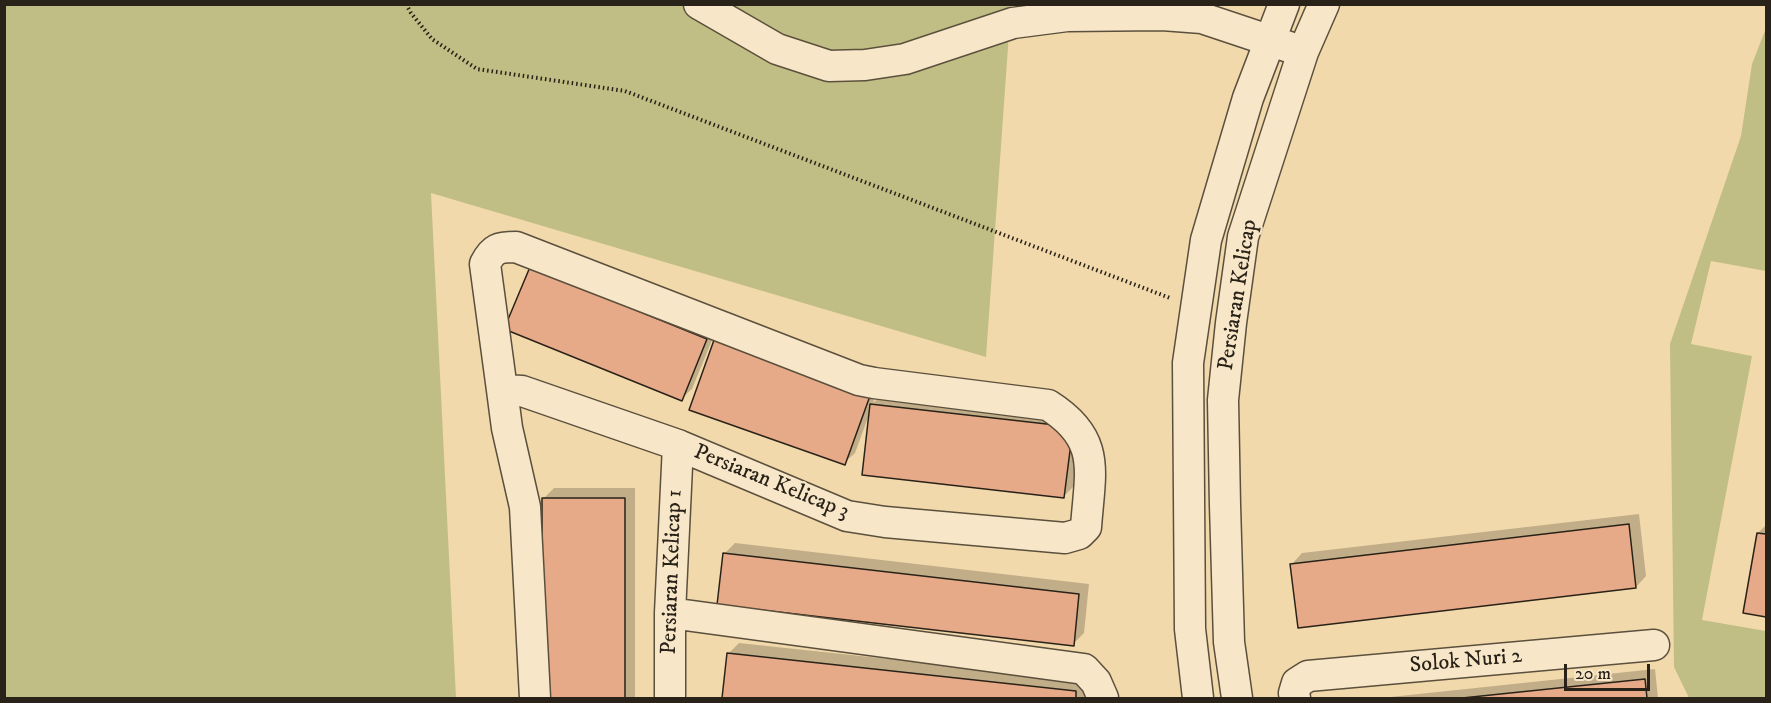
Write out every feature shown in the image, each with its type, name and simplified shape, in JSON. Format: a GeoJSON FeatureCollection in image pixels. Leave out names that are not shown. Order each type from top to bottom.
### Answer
{"type":"FeatureCollection","features":[{"type":"Feature","properties":{"kind":"street"},"geometry":{"type":"LineString","coordinates":[[699,4],[777,49],[829,66],[865,65],[905,59],[1013,23],[1067,16],[1162,15],[1202,18],[1303,52]]}},
{"type":"Feature","properties":{"kind":"street","name":"Persiaran Kelicap"},"geometry":{"type":"LineString","coordinates":[[1198,699],[1190,629],[1188,363],[1206,240],[1248,98],[1284,4]]}},
{"type":"Feature","properties":{"kind":"street","name":"Persiaran Kelicap"},"geometry":{"type":"LineString","coordinates":[[1237,699],[1229,642],[1223,399],[1231,323],[1243,237],[1303,52],[1324,4]]}},
{"type":"Feature","properties":{"kind":"street","name":"Persiaran Kelicap 3"},"geometry":{"type":"LineString","coordinates":[[516,247],[859,380],[1048,405],[1075,426],[1086,445],[1090,465],[1086,527],[1079,534],[1065,537],[885,522],[847,516],[678,445],[512,391],[485,264],[491,252],[516,247]]}},
{"type":"Feature","properties":{"kind":"street"},"geometry":{"type":"LineString","coordinates":[[512,391],[507,428],[525,507],[535,699]]}},
{"type":"Feature","properties":{"kind":"street","name":"Persiaran Kelicap 1"},"geometry":{"type":"LineString","coordinates":[[670,699],[670,613],[678,445]]}},
{"type":"Feature","properties":{"kind":"street"},"geometry":{"type":"LineString","coordinates":[[1189,563],[1227,563]]}},
{"type":"Feature","properties":{"kind":"street"},"geometry":{"type":"LineString","coordinates":[[670,613],[1084,669],[1096,682],[1102,699]]}},
{"type":"Feature","properties":{"kind":"street","name":"Solok Nuri 2"},"geometry":{"type":"LineString","coordinates":[[1294,699],[1297,683],[1308,676],[1654,645]]}},
{"type":"Feature","properties":{"kind":"path"},"geometry":{"type":"LineString","coordinates":[[406,4],[432,39],[477,69],[625,91],[1196,308]]}},
{"type":"Feature","properties":{"kind":"shaded area"},"geometry":{"type":"Polygon","coordinates":[[[4,5],[1011,5],[986,357],[431,193],[456,698],[5,698],[4,5]]]}},
{"type":"Feature","properties":{"kind":"shaded area"},"geometry":{"type":"Polygon","coordinates":[[[1766,28],[1766,271],[1711,261],[1691,344],[1752,356],[1702,620],[1766,631],[1766,698],[1689,698],[1674,667],[1670,344],[1741,136],[1752,64],[1766,28]]]}},
{"type":"Feature","properties":{"kind":"building"},"geometry":{"type":"Polygon","coordinates":[[[530,267],[707,339],[682,401],[504,329],[530,267]]]}},
{"type":"Feature","properties":{"kind":"building"},"geometry":{"type":"Polygon","coordinates":[[[714,340],[870,396],[845,465],[689,410],[714,340]]]}},
{"type":"Feature","properties":{"kind":"building"},"geometry":{"type":"Polygon","coordinates":[[[870,404],[1073,427],[1064,498],[862,475],[870,404]]]}},
{"type":"Feature","properties":{"kind":"building"},"geometry":{"type":"Polygon","coordinates":[[[542,498],[625,498],[625,698],[542,698],[542,498]]]}},
{"type":"Feature","properties":{"kind":"building"},"geometry":{"type":"Polygon","coordinates":[[[1629,524],[1636,588],[1298,628],[1290,564],[1629,524]]]}},
{"type":"Feature","properties":{"kind":"building"},"geometry":{"type":"Polygon","coordinates":[[[1757,533],[1766,534],[1766,617],[1743,613],[1757,533]]]}},
{"type":"Feature","properties":{"kind":"building"},"geometry":{"type":"Polygon","coordinates":[[[723,553],[1079,594],[1074,646],[717,605],[723,553]]]}},
{"type":"Feature","properties":{"kind":"building"},"geometry":{"type":"Polygon","coordinates":[[[727,653],[1076,691],[1076,698],[722,698],[727,653]]]}},
{"type":"Feature","properties":{"kind":"building"},"geometry":{"type":"Polygon","coordinates":[[[1645,679],[1647,698],[1462,698],[1645,679]]]}}]}
